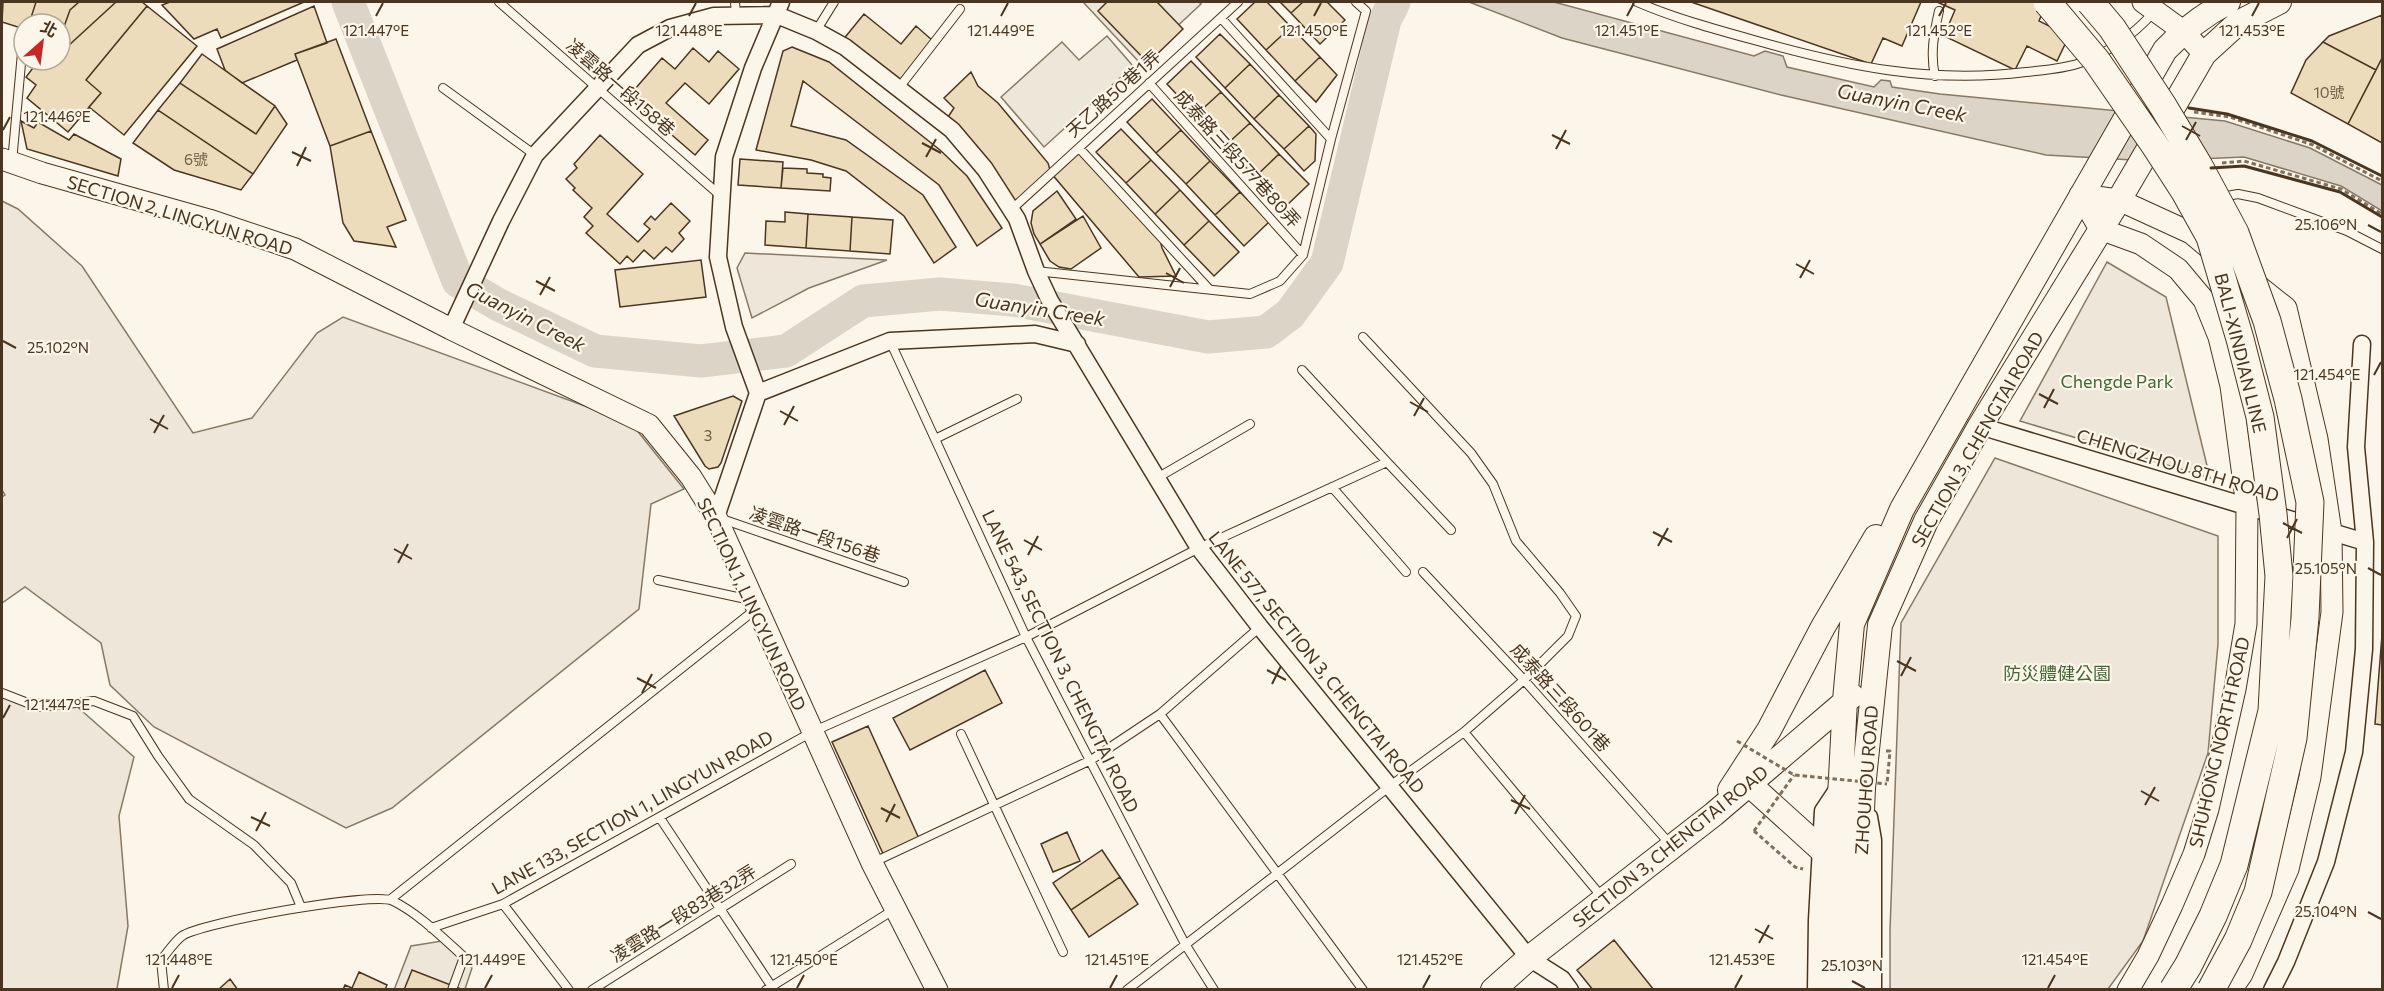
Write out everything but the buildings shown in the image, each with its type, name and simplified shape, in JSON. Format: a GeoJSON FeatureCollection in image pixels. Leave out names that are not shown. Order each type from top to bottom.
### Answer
{"type":"FeatureCollection","features":[{"type":"Feature","properties":{"kind":"highway","name":"BALI-XINDIAN LINE"},"geometry":{"type":"LineString","coordinates":[[2047,2],[2092,54],[2186,192],[2210,237],[2240,339],[2259,417],[2273,514],[2279,576],[2272,711],[2234,865],[2213,916],[2173,990]]}},
{"type":"Feature","properties":{"kind":"highway","name":"BALI-XINDIAN LINE"},"geometry":{"type":"LineString","coordinates":[[2090,2],[2112,28],[2163,106],[2235,233],[2267,321],[2288,399],[2310,502],[2305,618],[2293,738],[2258,892],[2238,940],[2211,990]]}},
{"type":"Feature","properties":{"kind":"main road"},"geometry":{"type":"LineString","coordinates":[[2183,30],[2205,13],[2228,2]]}},
{"type":"Feature","properties":{"kind":"main road"},"geometry":{"type":"LineString","coordinates":[[2184,103],[2204,54],[2238,23],[2279,2]]}},
{"type":"Feature","properties":{"kind":"main road","name":"SECTION 3, CHENGTAI ROAD"},"geometry":{"type":"LineString","coordinates":[[1845,700],[1852,624],[1902,509],[2165,50],[2183,30]]}},
{"type":"Feature","properties":{"kind":"main road","name":"SECTION 3, CHENGTAI ROAD"},"geometry":{"type":"LineString","coordinates":[[1493,990],[1529,958],[1714,814],[1845,700],[1872,684],[1880,625],[1926,521],[1980,426],[2100,230],[2184,103]]}},
{"type":"Feature","properties":{"kind":"main road"},"geometry":{"type":"LineString","coordinates":[[1714,814],[1769,730],[1823,627],[1894,506],[1940,440]]}},
{"type":"Feature","properties":{"kind":"main road","name":"ZHOUHOU ROAD"},"geometry":{"type":"LineString","coordinates":[[1854,990],[1859,875],[1875,786],[1872,684]]}},
{"type":"Feature","properties":{"kind":"main road","name":"ZHOUHOU ROAD"},"geometry":{"type":"LineString","coordinates":[[1830,990],[1830,861],[1839,787],[1845,700]]}},
{"type":"Feature","properties":{"kind":"main road"},"geometry":{"type":"LineString","coordinates":[[1749,784],[1830,861]]}},
{"type":"Feature","properties":{"kind":"street"},"geometry":{"type":"LineString","coordinates":[[2150,6],[2183,30],[2204,54]]}},
{"type":"Feature","properties":{"kind":"street"},"geometry":{"type":"LineString","coordinates":[[716,517],[758,393],[734,327],[718,257],[724,157],[753,68],[779,8]]}},
{"type":"Feature","properties":{"kind":"street"},"geometry":{"type":"LineString","coordinates":[[456,320],[501,221],[535,155],[596,87],[638,45],[670,28],[736,9],[779,8],[844,47],[952,130],[985,169],[1017,219],[1036,271]]}},
{"type":"Feature","properties":{"kind":"street","name":"SECTION 2, LINGYUN ROAD"},"geometry":{"type":"LineString","coordinates":[[6,161],[209,220],[295,249],[456,320]]}},
{"type":"Feature","properties":{"kind":"street"},"geometry":{"type":"LineString","coordinates":[[2100,230],[2080,195],[2125,190],[2191,233],[2286,308],[2317,439],[2331,532],[2332,612],[2310,777],[2288,869],[2242,974],[2231,990]]}},
{"type":"Feature","properties":{"kind":"street","name":"SHUHONG NORTH ROAD"},"geometry":{"type":"LineString","coordinates":[[2100,230],[2141,244],[2178,269],[2204,300],[2219,337],[2231,386],[2247,506],[2246,624],[2235,688],[2208,809],[2194,854],[2172,905],[2148,956],[2128,990]]}},
{"type":"Feature","properties":{"kind":"street","name":"LANE 577, SECTION 3, CHENGTAI ROAD"},"geometry":{"type":"LineString","coordinates":[[1036,271],[1050,301],[1199,548],[1260,627],[1529,958],[1562,979],[1570,990]]}},
{"type":"Feature","properties":{"kind":"street","name":"SECTION 1, LINGYUN ROAD"},"geometry":{"type":"LineString","coordinates":[[456,320],[648,425],[691,477],[716,517],[872,863],[937,990]]}},
{"type":"Feature","properties":{"kind":"street"},"geometry":{"type":"LineString","coordinates":[[758,393],[890,342],[1035,334],[1077,344]]}},
{"type":"Feature","properties":{"kind":"street"},"geometry":{"type":"LineString","coordinates":[[2272,990],[2286,962],[2326,862],[2354,752],[2364,648],[2365,542],[2356,447],[2362,344]]}},
{"type":"Feature","properties":{"kind":"street","name":"CHENGZHOU 8TH ROAD"},"geometry":{"type":"LineString","coordinates":[[1980,426],[2365,542]]}},
{"type":"Feature","properties":{"kind":"street"},"geometry":{"type":"LineString","coordinates":[[1873,990],[1875,786]]}},
{"type":"Feature","properties":{"kind":"street"},"geometry":{"type":"LineString","coordinates":[[1815,990],[1830,861]]}},
{"type":"Feature","properties":{"kind":"lane","name":"凌雲路一段158巷"},"geometry":{"type":"LineString","coordinates":[[499,2],[722,197]]}},
{"type":"Feature","properties":{"kind":"lane"},"geometry":{"type":"LineString","coordinates":[[816,31],[834,2]]}},
{"type":"Feature","properties":{"kind":"lane","name":"天乙路50巷1弄"},"geometry":{"type":"LineString","coordinates":[[1011,210],[1238,2]]}},
{"type":"Feature","properties":{"kind":"lane"},"geometry":{"type":"LineString","coordinates":[[1036,271],[1250,294],[1280,281],[1303,255],[1331,139],[1366,11],[1356,2]]}},
{"type":"Feature","properties":{"kind":"lane"},"geometry":{"type":"LineString","coordinates":[[1637,2],[1714,29],[1789,50],[1857,65],[1935,76],[1986,77],[2056,69],[2080,63],[2108,50],[2140,27],[2150,6]]}},
{"type":"Feature","properties":{"kind":"lane"},"geometry":{"type":"LineString","coordinates":[[897,89],[960,9]]}},
{"type":"Feature","properties":{"kind":"lane"},"geometry":{"type":"LineString","coordinates":[[1935,76],[1932,64],[1933,44],[1939,11]]}},
{"type":"Feature","properties":{"kind":"lane"},"geometry":{"type":"LineString","coordinates":[[1221,18],[1331,139]]}},
{"type":"Feature","properties":{"kind":"lane"},"geometry":{"type":"LineString","coordinates":[[6,161],[19,72]]}},
{"type":"Feature","properties":{"kind":"lane","name":"成泰路三段577巷80弄"},"geometry":{"type":"LineString","coordinates":[[1149,83],[1303,255]]}},
{"type":"Feature","properties":{"kind":"lane"},"geometry":{"type":"LineString","coordinates":[[443,88],[535,155]]}},
{"type":"Feature","properties":{"kind":"lane"},"geometry":{"type":"LineString","coordinates":[[1078,148],[1209,289]]}},
{"type":"Feature","properties":{"kind":"lane"},"geometry":{"type":"LineString","coordinates":[[2209,199],[2238,194],[2258,198],[2347,231],[2382,249]]}},
{"type":"Feature","properties":{"kind":"lane"},"geometry":{"type":"LineString","coordinates":[[2191,233],[2204,208]]}},
{"type":"Feature","properties":{"kind":"lane"},"geometry":{"type":"LineString","coordinates":[[1126,990],[1390,786],[1464,732],[1524,680],[1568,636],[1576,616],[1560,593],[1516,541],[1492,484],[1471,453],[1363,337]]}},
{"type":"Feature","properties":{"kind":"lane","name":"LANE 543, SECTION 3, CHENGTAI ROAD"},"geometry":{"type":"LineString","coordinates":[[890,342],[1026,637],[1185,944],[1214,990]]}},
{"type":"Feature","properties":{"kind":"lane"},"geometry":{"type":"LineString","coordinates":[[1302,370],[1451,530]]}},
{"type":"Feature","properties":{"kind":"lane"},"geometry":{"type":"LineString","coordinates":[[935,440],[1017,399]]}},
{"type":"Feature","properties":{"kind":"lane"},"geometry":{"type":"LineString","coordinates":[[1157,478],[1250,424]]}},
{"type":"Feature","properties":{"kind":"lane","name":"LANE 133, SECTION 1, LINGYUN ROAD"},"geometry":{"type":"LineString","coordinates":[[431,928],[504,904],[812,732],[1026,637],[1199,548],[1388,462]]}},
{"type":"Feature","properties":{"kind":"lane"},"geometry":{"type":"LineString","coordinates":[[1332,487],[1406,572]]}},
{"type":"Feature","properties":{"kind":"lane","name":"凌雲路一段156巷"},"geometry":{"type":"LineString","coordinates":[[716,517],[904,582]]}},
{"type":"Feature","properties":{"kind":"lane","name":"成泰路三段601巷"},"geometry":{"type":"LineString","coordinates":[[1423,572],[1524,680],[1673,846]]}},
{"type":"Feature","properties":{"kind":"lane"},"geometry":{"type":"LineString","coordinates":[[658,580],[754,605]]}},
{"type":"Feature","properties":{"kind":"lane"},"geometry":{"type":"LineString","coordinates":[[164,990],[161,960],[183,935],[249,917],[301,907],[330,902],[391,899],[754,605]]}},
{"type":"Feature","properties":{"kind":"lane"},"geometry":{"type":"LineString","coordinates":[[872,863],[1091,760],[1160,714],[1260,627]]}},
{"type":"Feature","properties":{"kind":"lane"},"geometry":{"type":"LineString","coordinates":[[2,693],[38,707],[94,701],[133,716],[189,799],[254,845],[291,883],[301,907]]}},
{"type":"Feature","properties":{"kind":"lane"},"geometry":{"type":"LineString","coordinates":[[1160,714],[1276,874],[1364,990]]}},
{"type":"Feature","properties":{"kind":"lane"},"geometry":{"type":"LineString","coordinates":[[1464,732],[1605,899]]}},
{"type":"Feature","properties":{"kind":"lane"},"geometry":{"type":"LineString","coordinates":[[961,734],[1063,952]]}},
{"type":"Feature","properties":{"kind":"lane"},"geometry":{"type":"LineString","coordinates":[[660,818],[771,988],[895,908]]}},
{"type":"Feature","properties":{"kind":"lane","name":"凌雲路一段83巷32弄"},"geometry":{"type":"LineString","coordinates":[[592,990],[791,864]]}},
{"type":"Feature","properties":{"kind":"lane"},"geometry":{"type":"LineString","coordinates":[[391,899],[431,928],[464,957],[452,990]]}},
{"type":"Feature","properties":{"kind":"lane"},"geometry":{"type":"LineString","coordinates":[[504,904],[569,990]]}},
{"type":"Feature","properties":{"kind":"path"},"geometry":{"type":"LineString","coordinates":[[2184,103],[2313,145],[2382,181]]}},
{"type":"Feature","properties":{"kind":"path"},"geometry":{"type":"LineString","coordinates":[[2221,163],[2244,161],[2341,189],[2382,214]]}},
{"type":"Feature","properties":{"kind":"path"},"geometry":{"type":"LineString","coordinates":[[1737,741],[1794,775],[1875,786],[1890,751]]}},
{"type":"Feature","properties":{"kind":"path"},"geometry":{"type":"LineString","coordinates":[[1794,775],[1754,831],[1795,867]]}},
{"type":"Feature","properties":{"kind":"green space"},"geometry":{"type":"Polygon","coordinates":[[[1083,2],[1199,2],[1201,4],[1139,62],[1083,2]]]}},
{"type":"Feature","properties":{"kind":"green space"},"geometry":{"type":"Polygon","coordinates":[[[2,201],[18,209],[82,266],[193,433],[252,418],[317,333],[343,317],[631,423],[684,489],[651,504],[639,609],[392,808],[346,828],[154,727],[110,685],[101,643],[25,587],[2,603],[2,497],[5,495],[2,490],[2,201]]]}},
{"type":"Feature","properties":{"kind":"green space"},"geometry":{"type":"Polygon","coordinates":[[[745,253],[887,260],[809,288],[752,318],[737,268],[745,253]]]}},
{"type":"Feature","properties":{"kind":"green space","name":"Chengde Park"},"geometry":{"type":"Polygon","coordinates":[[[2107,262],[2166,297],[2210,478],[2020,421],[2107,262]]]}},
{"type":"Feature","properties":{"kind":"green space","name":"防災體健公園"},"geometry":{"type":"Polygon","coordinates":[[[1995,458],[2218,536],[2218,644],[2208,753],[2143,941],[2108,989],[1890,989],[1901,623],[1995,458]]]}},
{"type":"Feature","properties":{"kind":"green space"},"geometry":{"type":"Polygon","coordinates":[[[2,695],[73,703],[134,757],[119,816],[128,926],[117,989],[2,990],[2,695]]]}},
{"type":"Feature","properties":{"kind":"shaded area"},"geometry":{"type":"Polygon","coordinates":[[[1107,36],[1133,66],[1044,147],[1001,97],[1062,42],[1079,60],[1107,36]]]}},
{"type":"Feature","properties":{"kind":"shaded area"},"geometry":{"type":"Polygon","coordinates":[[[442,941],[472,968],[465,989],[394,990],[411,946],[442,941]]]}},
{"type":"Feature","properties":{"kind":"water"},"geometry":{"type":"Polygon","coordinates":[[[1388,2],[1402,2],[1396,6],[1379,71],[1364,74],[1388,2]]]}},
{"type":"Feature","properties":{"kind":"water"},"geometry":{"type":"Polygon","coordinates":[[[1469,2],[1554,2],[1754,56],[1765,51],[1783,56],[1787,67],[1874,87],[1881,80],[1890,81],[1892,87],[1940,94],[2225,121],[2310,148],[2382,185],[2382,211],[2341,186],[2244,157],[2150,161],[2046,155],[1781,95],[1562,38],[1469,2]]]}},
{"type":"Feature","properties":{"kind":"waterway","name":"Guanyin Creek"},"geometry":{"type":"LineString","coordinates":[[348,2],[458,281],[499,305],[595,351],[701,361],[786,351],[863,301],[940,294],[1013,300],[1208,337],[1266,332],[1290,314],[1327,263],[1385,20],[1394,2]]}},
{"type":"Feature","properties":{"kind":"wall"},"geometry":{"type":"LineString","coordinates":[[2189,108],[2227,114],[2312,141],[2382,176]]}},
{"type":"Feature","properties":{"kind":"wall"},"geometry":{"type":"LineString","coordinates":[[2211,168],[2244,166],[2340,192],[2382,217]]}}]}
